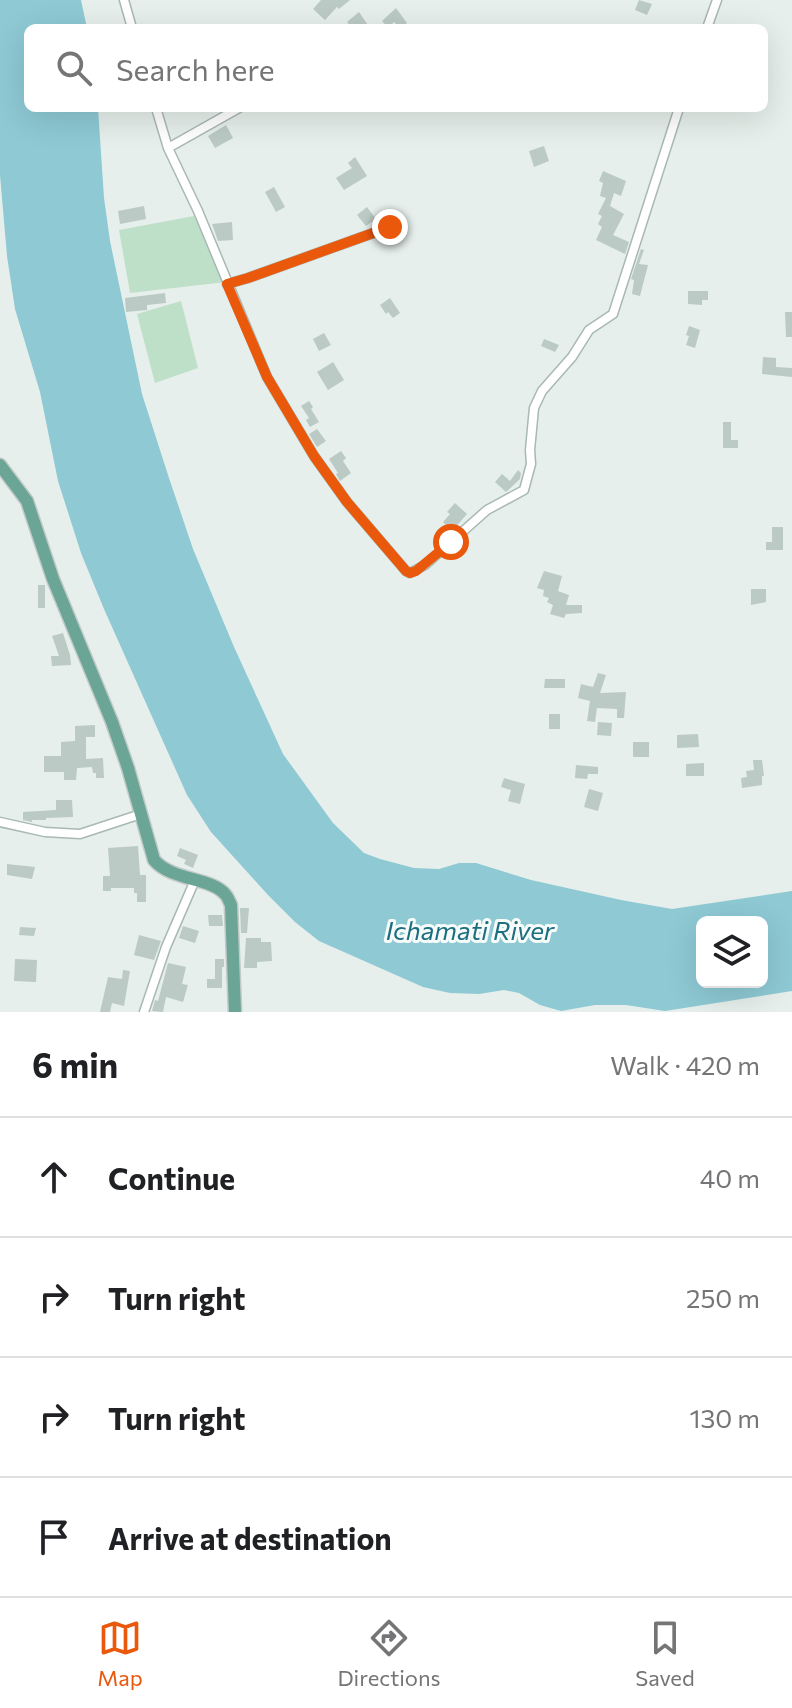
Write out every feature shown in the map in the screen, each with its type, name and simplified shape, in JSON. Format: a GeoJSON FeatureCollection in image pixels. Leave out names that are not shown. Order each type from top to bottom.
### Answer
{"type":"FeatureCollection","features":[{"type":"Feature","properties":{"kind":"main road"},"geometry":{"type":"LineString","coordinates":[[0,465],[27,501],[57,591],[112,722],[154,860],[161,868],[216,888],[226,894],[231,905],[235,1012]]}},
{"type":"Feature","properties":{"kind":"street"},"geometry":{"type":"LineString","coordinates":[[124,0],[131,24]]}},
{"type":"Feature","properties":{"kind":"street"},"geometry":{"type":"LineString","coordinates":[[708,24],[717,0]]}},
{"type":"Feature","properties":{"kind":"street"},"geometry":{"type":"LineString","coordinates":[[157,112],[168,148],[198,211],[267,377],[314,456],[347,502],[410,573],[439,554],[487,510],[524,490],[531,464],[534,408],[542,391],[572,357],[589,330],[613,314],[678,112]]}},
{"type":"Feature","properties":{"kind":"street"},"geometry":{"type":"LineString","coordinates":[[168,148],[232,112]]}},
{"type":"Feature","properties":{"kind":"street"},"geometry":{"type":"LineString","coordinates":[[227,284],[390,227]]}},
{"type":"Feature","properties":{"kind":"street"},"geometry":{"type":"LineString","coordinates":[[0,822],[45,832],[80,834],[141,814]]}},
{"type":"Feature","properties":{"kind":"street"},"geometry":{"type":"LineString","coordinates":[[144,1012],[166,947],[195,880]]}},
{"type":"Feature","properties":{"kind":"green space"},"geometry":{"type":"Polygon","coordinates":[[[194,216],[226,282],[130,293],[119,230],[194,216]]]}},
{"type":"Feature","properties":{"kind":"green space"},"geometry":{"type":"Polygon","coordinates":[[[181,301],[198,368],[155,383],[137,314],[181,301]]]}},
{"type":"Feature","properties":{"kind":"water","name":"Ichamati River"},"geometry":{"type":"Polygon","coordinates":[[[0,0],[81,0],[86,24],[24,24],[24,112],[98,112],[110,241],[142,394],[193,549],[283,754],[333,823],[364,853],[380,859],[414,868],[439,869],[459,863],[476,863],[531,880],[672,909],[792,891],[792,991],[665,1011],[626,1005],[595,1005],[561,1011],[504,990],[479,994],[450,993],[423,987],[319,941],[295,922],[211,832],[187,795],[81,553],[58,481],[40,392],[15,309],[0,175],[0,0]]]}},
{"type":"Feature","properties":{"kind":"building"},"geometry":{"type":"Polygon","coordinates":[[[321,0],[350,0],[339,9],[337,7],[325,20],[313,9],[321,0]]]}},
{"type":"Feature","properties":{"kind":"building"},"geometry":{"type":"Polygon","coordinates":[[[639,0],[652,4],[647,15],[635,10],[639,0]]]}},
{"type":"Feature","properties":{"kind":"building"},"geometry":{"type":"Polygon","coordinates":[[[396,8],[407,23],[385,24],[382,21],[396,8]]]}},
{"type":"Feature","properties":{"kind":"building"},"geometry":{"type":"Polygon","coordinates":[[[359,12],[367,24],[349,24],[347,22],[359,12]]]}},
{"type":"Feature","properties":{"kind":"building"},"geometry":{"type":"Polygon","coordinates":[[[226,125],[233,138],[215,148],[208,136],[226,125]]]}},
{"type":"Feature","properties":{"kind":"building"},"geometry":{"type":"Polygon","coordinates":[[[544,146],[549,161],[534,167],[529,151],[544,146]]]}},
{"type":"Feature","properties":{"kind":"building"},"geometry":{"type":"Polygon","coordinates":[[[355,157],[367,176],[344,190],[336,178],[352,168],[348,163],[355,157]]]}},
{"type":"Feature","properties":{"kind":"building"},"geometry":{"type":"Polygon","coordinates":[[[603,171],[626,181],[621,196],[614,193],[610,206],[624,214],[613,235],[629,242],[625,254],[596,240],[602,227],[598,224],[602,216],[598,214],[606,198],[600,196],[603,183],[599,181],[603,171]]]}},
{"type":"Feature","properties":{"kind":"building"},"geometry":{"type":"Polygon","coordinates":[[[274,187],[285,207],[276,212],[265,192],[274,187]]]}},
{"type":"Feature","properties":{"kind":"building"},"geometry":{"type":"Polygon","coordinates":[[[144,206],[146,219],[120,224],[118,211],[144,206]]]}},
{"type":"Feature","properties":{"kind":"building"},"geometry":{"type":"Polygon","coordinates":[[[367,207],[376,219],[366,226],[357,215],[367,207]]]}},
{"type":"Feature","properties":{"kind":"building"},"geometry":{"type":"Polygon","coordinates":[[[232,222],[233,240],[218,241],[212,224],[232,222]]]}},
{"type":"Feature","properties":{"kind":"building"},"geometry":{"type":"Polygon","coordinates":[[[641,249],[644,250],[639,264],[648,265],[640,296],[632,294],[634,280],[631,279],[641,249]]]}},
{"type":"Feature","properties":{"kind":"building"},"geometry":{"type":"Polygon","coordinates":[[[688,291],[708,291],[708,300],[702,300],[702,305],[688,304],[688,291]]]}},
{"type":"Feature","properties":{"kind":"building"},"geometry":{"type":"Polygon","coordinates":[[[165,293],[166,303],[147,305],[147,310],[126,312],[125,298],[165,293]]]}},
{"type":"Feature","properties":{"kind":"building"},"geometry":{"type":"Polygon","coordinates":[[[390,298],[400,313],[393,318],[380,305],[390,298]]]}},
{"type":"Feature","properties":{"kind":"building"},"geometry":{"type":"Polygon","coordinates":[[[785,312],[792,312],[792,337],[786,337],[785,312]]]}},
{"type":"Feature","properties":{"kind":"building"},"geometry":{"type":"Polygon","coordinates":[[[689,326],[700,330],[695,348],[686,345],[689,326]]]}},
{"type":"Feature","properties":{"kind":"building"},"geometry":{"type":"Polygon","coordinates":[[[324,333],[331,345],[319,351],[313,339],[324,333]]]}},
{"type":"Feature","properties":{"kind":"building"},"geometry":{"type":"Polygon","coordinates":[[[544,339],[559,345],[555,352],[541,346],[544,339]]]}},
{"type":"Feature","properties":{"kind":"building"},"geometry":{"type":"Polygon","coordinates":[[[763,357],[776,358],[776,367],[792,368],[792,377],[762,374],[763,357]]]}},
{"type":"Feature","properties":{"kind":"building"},"geometry":{"type":"Polygon","coordinates":[[[333,362],[344,380],[328,390],[317,372],[333,362]]]}},
{"type":"Feature","properties":{"kind":"building"},"geometry":{"type":"Polygon","coordinates":[[[309,401],[319,422],[310,427],[306,420],[309,418],[301,406],[309,401]]]}},
{"type":"Feature","properties":{"kind":"building"},"geometry":{"type":"Polygon","coordinates":[[[723,422],[731,422],[731,440],[738,440],[738,448],[723,448],[723,422]]]}},
{"type":"Feature","properties":{"kind":"building"},"geometry":{"type":"Polygon","coordinates":[[[317,429],[326,441],[317,447],[309,434],[317,429]]]}},
{"type":"Feature","properties":{"kind":"building"},"geometry":{"type":"Polygon","coordinates":[[[341,451],[351,473],[340,481],[329,459],[341,451]]]}},
{"type":"Feature","properties":{"kind":"building"},"geometry":{"type":"Polygon","coordinates":[[[518,470],[520,479],[506,492],[495,482],[502,474],[510,481],[518,470]]]}},
{"type":"Feature","properties":{"kind":"building"},"geometry":{"type":"Polygon","coordinates":[[[455,503],[467,514],[452,531],[443,522],[455,503]]]}},
{"type":"Feature","properties":{"kind":"building"},"geometry":{"type":"Polygon","coordinates":[[[772,527],[783,527],[783,550],[766,550],[766,542],[772,542],[772,527]]]}},
{"type":"Feature","properties":{"kind":"building"},"geometry":{"type":"Polygon","coordinates":[[[544,571],[562,576],[558,591],[569,595],[566,605],[582,605],[582,613],[566,614],[564,618],[550,614],[553,605],[547,602],[549,598],[543,596],[544,590],[537,588],[544,571]]]}},
{"type":"Feature","properties":{"kind":"building"},"geometry":{"type":"Polygon","coordinates":[[[38,585],[45,585],[45,608],[38,608],[38,585]]]}},
{"type":"Feature","properties":{"kind":"building"},"geometry":{"type":"Polygon","coordinates":[[[751,589],[766,589],[766,602],[751,605],[751,589]]]}},
{"type":"Feature","properties":{"kind":"building"},"geometry":{"type":"Polygon","coordinates":[[[63,633],[71,665],[52,666],[51,656],[59,656],[52,636],[63,633]]]}},
{"type":"Feature","properties":{"kind":"building"},"geometry":{"type":"Polygon","coordinates":[[[598,673],[606,675],[600,693],[626,692],[624,718],[617,718],[617,709],[597,708],[595,722],[587,721],[590,701],[578,698],[581,684],[593,687],[598,673]]]}},
{"type":"Feature","properties":{"kind":"building"},"geometry":{"type":"Polygon","coordinates":[[[545,679],[565,679],[565,688],[544,688],[545,679]]]}},
{"type":"Feature","properties":{"kind":"building"},"geometry":{"type":"Polygon","coordinates":[[[549,714],[560,714],[560,729],[549,729],[549,714]]]}},
{"type":"Feature","properties":{"kind":"building"},"geometry":{"type":"Polygon","coordinates":[[[598,722],[612,723],[611,736],[597,735],[598,722]]]}},
{"type":"Feature","properties":{"kind":"building"},"geometry":{"type":"Polygon","coordinates":[[[95,725],[95,737],[86,737],[86,759],[103,758],[104,778],[96,778],[92,767],[77,768],[76,780],[64,780],[64,772],[44,772],[44,756],[61,756],[61,742],[75,741],[75,726],[95,725]]]}},
{"type":"Feature","properties":{"kind":"building"},"geometry":{"type":"Polygon","coordinates":[[[698,734],[699,747],[677,748],[677,735],[698,734]]]}},
{"type":"Feature","properties":{"kind":"building"},"geometry":{"type":"Polygon","coordinates":[[[633,742],[649,742],[649,757],[633,757],[633,742]]]}},
{"type":"Feature","properties":{"kind":"building"},"geometry":{"type":"Polygon","coordinates":[[[753,760],[762,760],[762,785],[742,788],[741,778],[747,777],[746,771],[754,770],[753,760]]]}},
{"type":"Feature","properties":{"kind":"building"},"geometry":{"type":"Polygon","coordinates":[[[704,763],[704,776],[686,776],[686,764],[704,763]]]}},
{"type":"Feature","properties":{"kind":"building"},"geometry":{"type":"Polygon","coordinates":[[[576,765],[598,767],[598,774],[588,774],[587,779],[575,778],[576,765]]]}},
{"type":"Feature","properties":{"kind":"building"},"geometry":{"type":"Polygon","coordinates":[[[504,778],[525,784],[520,804],[508,801],[511,790],[501,787],[504,778]]]}},
{"type":"Feature","properties":{"kind":"building"},"geometry":{"type":"Polygon","coordinates":[[[589,789],[603,793],[598,811],[584,807],[589,789]]]}},
{"type":"Feature","properties":{"kind":"building"},"geometry":{"type":"Polygon","coordinates":[[[56,800],[72,800],[73,817],[32,822],[23,820],[23,812],[56,810],[56,800]]]}},
{"type":"Feature","properties":{"kind":"building"},"geometry":{"type":"Polygon","coordinates":[[[138,846],[140,875],[146,875],[146,902],[137,902],[134,888],[103,891],[103,876],[110,876],[108,848],[138,846]]]}},
{"type":"Feature","properties":{"kind":"building"},"geometry":{"type":"Polygon","coordinates":[[[180,848],[198,855],[193,868],[177,856],[180,848]]]}},
{"type":"Feature","properties":{"kind":"building"},"geometry":{"type":"Polygon","coordinates":[[[7,864],[35,867],[32,879],[7,875],[7,864]]]}},
{"type":"Feature","properties":{"kind":"building"},"geometry":{"type":"Polygon","coordinates":[[[240,908],[249,908],[247,933],[241,933],[240,908]]]}},
{"type":"Feature","properties":{"kind":"building"},"geometry":{"type":"Polygon","coordinates":[[[208,915],[222,915],[223,926],[209,926],[208,915]]]}},
{"type":"Feature","properties":{"kind":"building"},"geometry":{"type":"Polygon","coordinates":[[[183,926],[199,931],[195,943],[179,938],[183,926]]]}},
{"type":"Feature","properties":{"kind":"building"},"geometry":{"type":"Polygon","coordinates":[[[20,927],[36,928],[34,936],[19,935],[20,927]]]}},
{"type":"Feature","properties":{"kind":"building"},"geometry":{"type":"Polygon","coordinates":[[[139,935],[161,941],[154,960],[134,955],[139,935]]]}},
{"type":"Feature","properties":{"kind":"building"},"geometry":{"type":"Polygon","coordinates":[[[246,938],[271,942],[272,961],[257,962],[257,968],[244,968],[246,938]]]}},
{"type":"Feature","properties":{"kind":"building"},"geometry":{"type":"Polygon","coordinates":[[[15,959],[37,960],[36,982],[14,981],[15,959]]]}},
{"type":"Feature","properties":{"kind":"building"},"geometry":{"type":"Polygon","coordinates":[[[215,959],[224,959],[222,988],[207,988],[207,979],[215,979],[215,959]]]}},
{"type":"Feature","properties":{"kind":"building"},"geometry":{"type":"Polygon","coordinates":[[[168,963],[186,967],[182,984],[188,985],[183,1002],[166,997],[163,1012],[152,1011],[155,1000],[158,1001],[168,963]]]}},
{"type":"Feature","properties":{"kind":"building"},"geometry":{"type":"Polygon","coordinates":[[[123,970],[130,971],[124,1006],[112,1003],[110,1012],[100,1012],[108,977],[122,979],[123,970]]]}},
{"type":"Feature","properties":{"kind":"route"},"geometry":{"type":"LineString","coordinates":[[390,227],[227,284],[267,377],[314,456],[347,502],[406,571],[416,571],[451,542]]}}]}
